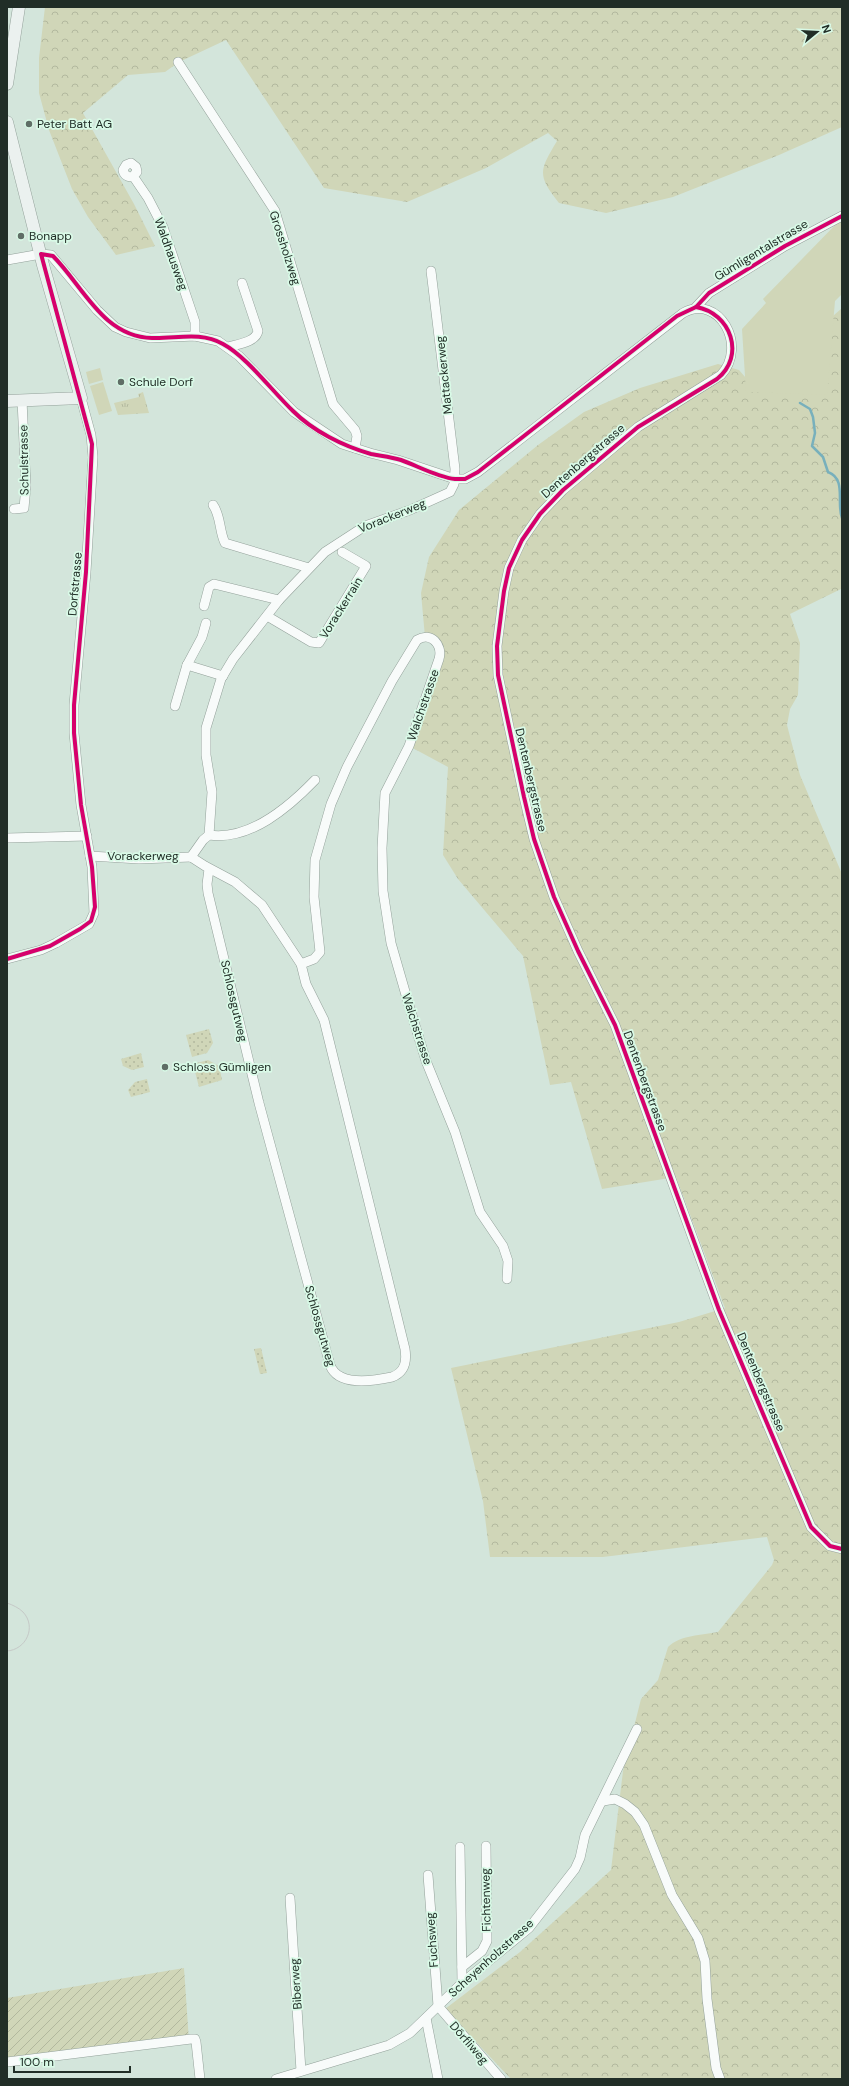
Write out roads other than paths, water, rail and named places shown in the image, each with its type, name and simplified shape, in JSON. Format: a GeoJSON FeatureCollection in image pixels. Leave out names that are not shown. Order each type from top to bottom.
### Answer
{"type":"FeatureCollection","features":[{"type":"Feature","properties":{"kind":"street"},"geometry":{"type":"LineString","coordinates":[[7,84],[19,7]]}},
{"type":"Feature","properties":{"kind":"street","name":"Grossholzweg"},"geometry":{"type":"LineString","coordinates":[[178,62],[275,211],[333,404],[355,430],[358,436],[355,448]]}},
{"type":"Feature","properties":{"kind":"street","name":"Dorfstrasse"},"geometry":{"type":"LineString","coordinates":[[7,122],[41,254],[91,435],[93,457],[86,572],[74,705],[78,774],[95,902],[94,913],[91,921],[84,927],[50,946],[7,959]]}},
{"type":"Feature","properties":{"kind":"street","name":"Waldhausweg"},"geometry":{"type":"LineString","coordinates":[[134,176],[148,198],[163,227],[195,322],[196,336]]}},
{"type":"Feature","properties":{"kind":"street","name":"Gümligentalstrasse"},"geometry":{"type":"LineString","coordinates":[[696,307],[709,293],[785,246],[842,216]]}},
{"type":"Feature","properties":{"kind":"street"},"geometry":{"type":"LineString","coordinates":[[7,260],[41,254],[53,256],[104,318],[126,332],[150,338],[196,336],[218,341],[228,347],[299,416],[342,444],[398,460],[455,479],[464,479],[478,472],[669,322],[696,307]]}},
{"type":"Feature","properties":{"kind":"street","name":"Mattackerweg"},"geometry":{"type":"LineString","coordinates":[[431,271],[455,479]]}},
{"type":"Feature","properties":{"kind":"street"},"geometry":{"type":"LineString","coordinates":[[228,347],[253,339],[258,331],[242,283]]}},
{"type":"Feature","properties":{"kind":"street","name":"Dentenbergstrasse"},"geometry":{"type":"LineString","coordinates":[[696,307],[717,316],[729,331],[733,348],[728,366],[717,379],[638,427],[563,490],[540,514],[522,540],[509,568],[504,591],[497,646],[498,675],[534,838],[554,897],[578,951],[615,1025],[719,1310],[811,1527],[830,1546],[842,1549]]}},
{"type":"Feature","properties":{"kind":"street"},"geometry":{"type":"LineString","coordinates":[[7,401],[81,398]]}},
{"type":"Feature","properties":{"kind":"street","name":"Schulstrasse"},"geometry":{"type":"LineString","coordinates":[[14,509],[24,508],[26,486],[22,400]]}},
{"type":"Feature","properties":{"kind":"street","name":"Vorackerweg"},"geometry":{"type":"LineString","coordinates":[[90,856],[139,859],[191,857],[203,840],[209,835],[212,792],[206,755],[206,728],[212,702],[223,676],[251,635],[279,600],[332,546],[365,526],[410,510],[450,492],[455,479]]}},
{"type":"Feature","properties":{"kind":"street"},"geometry":{"type":"LineString","coordinates":[[213,505],[218,512],[221,535],[225,543],[309,568]]}},
{"type":"Feature","properties":{"kind":"street","name":"Vorackerrain"},"geometry":{"type":"LineString","coordinates":[[267,616],[311,642],[319,643],[366,566],[342,552]]}},
{"type":"Feature","properties":{"kind":"street"},"geometry":{"type":"LineString","coordinates":[[204,606],[209,587],[214,584],[279,600]]}},
{"type":"Feature","properties":{"kind":"street"},"geometry":{"type":"LineString","coordinates":[[175,706],[187,666],[202,638],[206,623]]}},
{"type":"Feature","properties":{"kind":"street","name":"Walchstrasse"},"geometry":{"type":"LineString","coordinates":[[301,964],[314,959],[320,952],[314,897],[314,860],[331,804],[347,767],[392,681],[417,640],[431,638],[436,642],[439,648],[439,659],[409,746],[385,793],[382,848],[383,891],[391,943],[426,1061],[455,1132],[480,1212],[503,1246],[508,1261],[507,1279]]}},
{"type":"Feature","properties":{"kind":"street"},"geometry":{"type":"LineString","coordinates":[[187,666],[223,676]]}},
{"type":"Feature","properties":{"kind":"street"},"geometry":{"type":"LineString","coordinates":[[209,835],[218,836],[238,832],[264,822],[278,813],[315,780]]}},
{"type":"Feature","properties":{"kind":"street"},"geometry":{"type":"LineString","coordinates":[[7,838],[87,836]]}},
{"type":"Feature","properties":{"kind":"street"},"geometry":{"type":"LineString","coordinates":[[191,857],[209,869],[230,878],[255,898],[268,914],[301,964]]}},
{"type":"Feature","properties":{"kind":"street","name":"Schlossgutweg"},"geometry":{"type":"LineString","coordinates":[[209,869],[207,884],[208,893],[259,1103],[330,1365],[337,1376],[347,1380],[392,1377],[399,1374],[405,1365],[405,1349],[329,1036],[324,1020],[306,984],[301,964]]}},
{"type":"Feature","properties":{"kind":"street","name":"Scheyenholzstrasse"},"geometry":{"type":"LineString","coordinates":[[276,2079],[389,2045],[410,2033],[462,1983],[529,1928],[575,1869],[580,1858],[585,1835],[637,1729]]}},
{"type":"Feature","properties":{"kind":"street"},"geometry":{"type":"LineString","coordinates":[[603,1801],[615,1799],[626,1804],[635,1812],[644,1825],[672,1895],[698,1938],[705,1961],[707,1999],[716,2068],[720,2079]]}},
{"type":"Feature","properties":{"kind":"street","name":"Fichtenweg"},"geometry":{"type":"LineString","coordinates":[[462,1967],[482,1952],[487,1941],[486,1846]]}},
{"type":"Feature","properties":{"kind":"street","name":"Fichtenweg"},"geometry":{"type":"LineString","coordinates":[[460,1847],[462,1983]]}},
{"type":"Feature","properties":{"kind":"street","name":"Fuchsweg"},"geometry":{"type":"LineString","coordinates":[[428,1875],[438,2006]]}},
{"type":"Feature","properties":{"kind":"street","name":"Biberweg"},"geometry":{"type":"LineString","coordinates":[[290,1898],[301,2071]]}},
{"type":"Feature","properties":{"kind":"street","name":"Dörfliweg"},"geometry":{"type":"LineString","coordinates":[[438,2006],[501,2079]]}},
{"type":"Feature","properties":{"kind":"street"},"geometry":{"type":"LineString","coordinates":[[426,2018],[438,2079]]}},
{"type":"Feature","properties":{"kind":"street"},"geometry":{"type":"LineString","coordinates":[[7,2062],[195,2039],[200,2079]]}},
{"type":"Feature","properties":{"kind":"waterway"},"geometry":{"type":"LineString","coordinates":[[800,403],[810,409],[813,417],[815,433],[812,446],[823,457],[828,472],[834,475],[837,480],[840,492],[840,512],[842,518]]}},
{"type":"Feature","properties":{"kind":"tram line"},"geometry":{"type":"LineString","coordinates":[[7,1603],[20,1609],[27,1618],[29,1624],[29,1631],[24,1642],[14,1650],[7,1651]]}},
{"type":"Feature","properties":{"kind":"place","name":"Peter Batt AG"},"geometry":{"type":"Point","coordinates":[29,124]}},
{"type":"Feature","properties":{"kind":"place","name":"Bonapp"},"geometry":{"type":"Point","coordinates":[21,236]}},
{"type":"Feature","properties":{"kind":"place","name":"Schule Dorf"},"geometry":{"type":"Point","coordinates":[121,382]}},
{"type":"Feature","properties":{"kind":"place","name":"Schloss Gümligen"},"geometry":{"type":"Point","coordinates":[165,1067]}}]}
